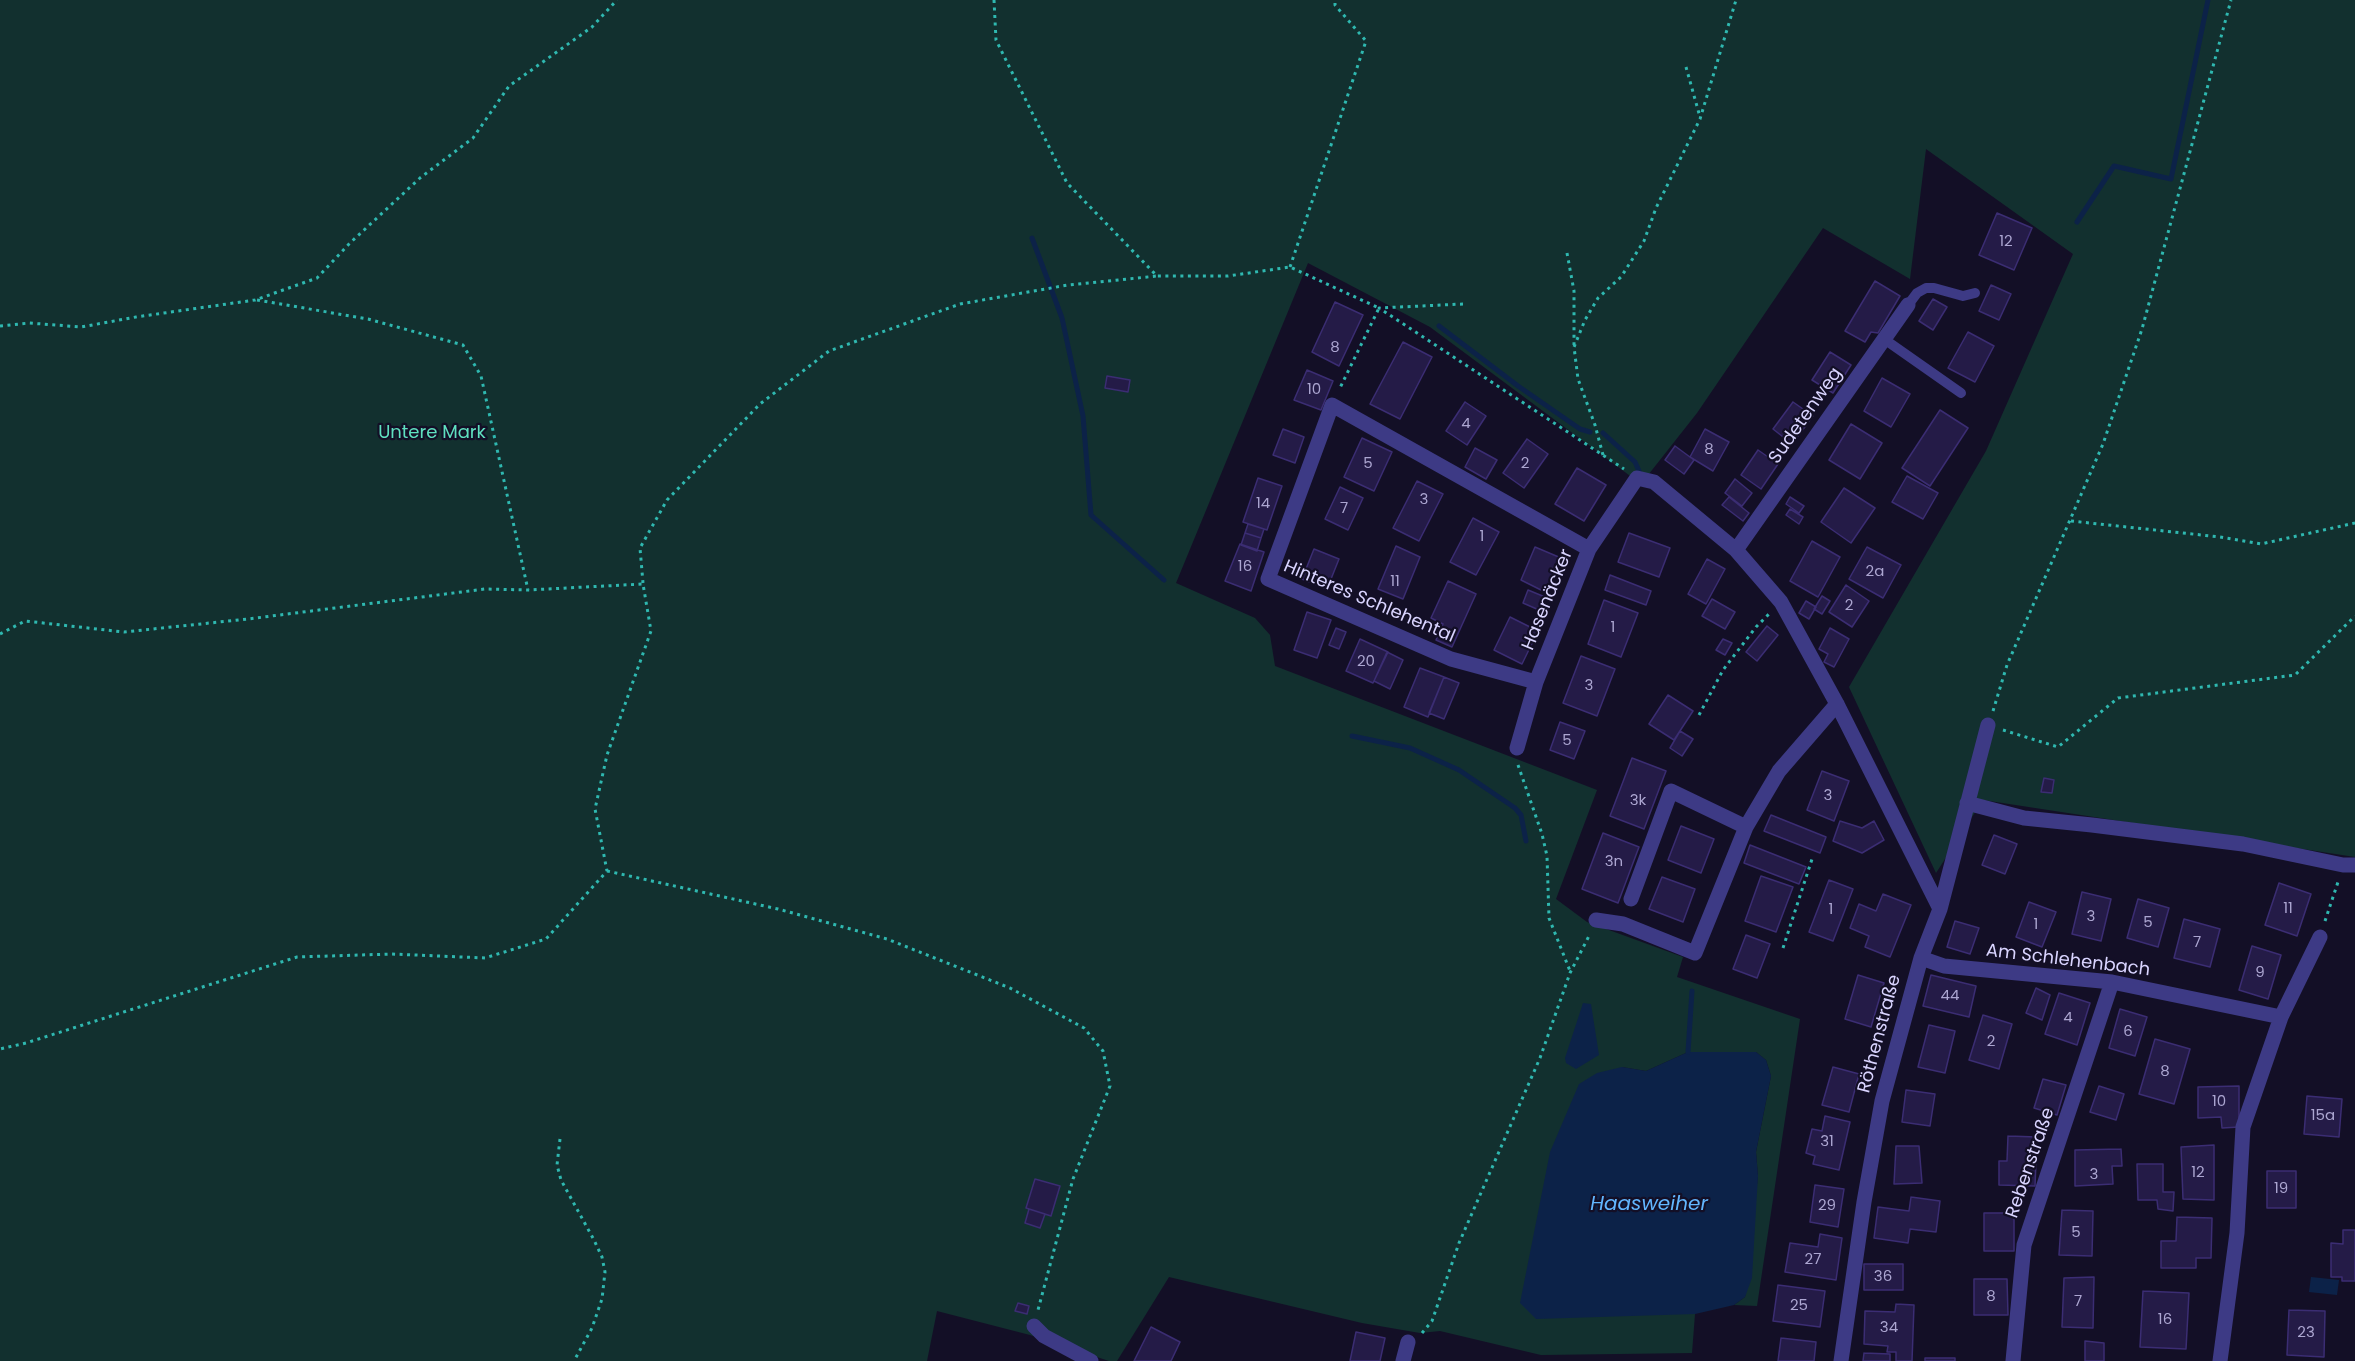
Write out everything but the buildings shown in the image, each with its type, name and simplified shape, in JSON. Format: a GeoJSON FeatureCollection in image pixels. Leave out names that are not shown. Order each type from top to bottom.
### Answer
{"type":"FeatureCollection","features":[{"type":"Feature","properties":{"kind":"street","name":"Sudetenweg"},"geometry":{"type":"LineString","coordinates":[[1736,550],[1908,305]]}},
{"type":"Feature","properties":{"kind":"street"},"geometry":{"type":"LineString","coordinates":[[1332,405],[1589,549]]}},
{"type":"Feature","properties":{"kind":"street","name":"Hinteres Schlehental"},"geometry":{"type":"LineString","coordinates":[[1332,405],[1268,579],[1451,659],[1536,682]]}},
{"type":"Feature","properties":{"kind":"street"},"geometry":{"type":"LineString","coordinates":[[1637,477],[1654,482],[1736,550],[1781,602],[1837,704],[1940,909]]}},
{"type":"Feature","properties":{"kind":"street","name":"Hasenäcker"},"geometry":{"type":"LineString","coordinates":[[1517,748],[1536,682],[1589,549],[1637,477]]}},
{"type":"Feature","properties":{"kind":"street"},"geometry":{"type":"LineString","coordinates":[[1596,920],[1623,924],[1695,952],[1746,827],[1779,771],[1837,704]]}},
{"type":"Feature","properties":{"kind":"street","name":"Röthenstraße"},"geometry":{"type":"LineString","coordinates":[[1841,1361],[1864,1202],[1882,1101],[1920,958],[1940,909],[1988,725]]}},
{"type":"Feature","properties":{"kind":"street"},"geometry":{"type":"LineString","coordinates":[[1632,899],[1671,791],[1746,827]]}},
{"type":"Feature","properties":{"kind":"street"},"geometry":{"type":"LineString","coordinates":[[1967,803],[2024,818],[2243,844],[2349,865]]}},
{"type":"Feature","properties":{"kind":"street"},"geometry":{"type":"LineString","coordinates":[[2220,1361],[2236,1233],[2243,1127],[2281,1017],[2320,937]]}},
{"type":"Feature","properties":{"kind":"street","name":"Am Schlehenbach"},"geometry":{"type":"LineString","coordinates":[[1920,958],[1944,966],[2112,982],[2281,1017]]}},
{"type":"Feature","properties":{"kind":"street","name":"Rebenstraße"},"geometry":{"type":"LineString","coordinates":[[2013,1361],[2024,1245],[2112,982]]}},
{"type":"Feature","properties":{"kind":"street"},"geometry":{"type":"LineString","coordinates":[[1034,1326],[1044,1336],[1091,1361]]}},
{"type":"Feature","properties":{"kind":"street"},"geometry":{"type":"LineString","coordinates":[[1404,1361],[1408,1342]]}},
{"type":"Feature","properties":{"kind":"lane"},"geometry":{"type":"LineString","coordinates":[[1908,305],[1917,293],[1926,288],[1964,296],[1975,293]]}},
{"type":"Feature","properties":{"kind":"lane"},"geometry":{"type":"LineString","coordinates":[[1884,339],[1961,393]]}},
{"type":"Feature","properties":{"kind":"path"},"geometry":{"type":"LineString","coordinates":[[0,326],[29,323],[81,327],[255,300],[317,278],[350,243],[420,178],[473,138],[509,86],[592,27],[616,0]]}},
{"type":"Feature","properties":{"kind":"path"},"geometry":{"type":"LineString","coordinates":[[994,0],[996,40],[1067,183],[1157,276]]}},
{"type":"Feature","properties":{"kind":"path"},"geometry":{"type":"LineString","coordinates":[[1290,267],[1365,41],[1335,5],[1335,0]]}},
{"type":"Feature","properties":{"kind":"path"},"geometry":{"type":"LineString","coordinates":[[1574,347],[1585,320],[1598,298],[1621,277],[1644,241],[1656,208],[1700,119],[1736,0]]}},
{"type":"Feature","properties":{"kind":"path"},"geometry":{"type":"LineString","coordinates":[[2231,0],[2142,330],[2103,444],[2007,665],[1988,725],[2058,747],[2118,698],[2295,675],[2355,616]]}},
{"type":"Feature","properties":{"kind":"path"},"geometry":{"type":"LineString","coordinates":[[1686,67],[1700,119]]}},
{"type":"Feature","properties":{"kind":"path"},"geometry":{"type":"LineString","coordinates":[[1567,253],[1574,291],[1574,347],[1578,379],[1603,455]]}},
{"type":"Feature","properties":{"kind":"path"},"geometry":{"type":"LineString","coordinates":[[607,871],[595,809],[606,755],[651,631],[640,548],[667,500],[760,404],[829,351],[960,304],[1068,285],[1157,276],[1228,276],[1290,267],[1379,308],[1637,477]]}},
{"type":"Feature","properties":{"kind":"path"},"geometry":{"type":"LineString","coordinates":[[255,300],[368,319],[463,345],[480,376],[528,590]]}},
{"type":"Feature","properties":{"kind":"path"},"geometry":{"type":"LineString","coordinates":[[1379,308],[1463,304]]}},
{"type":"Feature","properties":{"kind":"path"},"geometry":{"type":"LineString","coordinates":[[1332,405],[1379,308]]}},
{"type":"Feature","properties":{"kind":"path"},"geometry":{"type":"LineString","coordinates":[[2071,521],[2220,537],[2261,544],[2355,523]]}},
{"type":"Feature","properties":{"kind":"path"},"geometry":{"type":"LineString","coordinates":[[0,634],[25,621],[124,632],[485,590],[644,584]]}},
{"type":"Feature","properties":{"kind":"path"},"geometry":{"type":"LineString","coordinates":[[1700,715],[1723,670],[1756,627],[1781,602]]}},
{"type":"Feature","properties":{"kind":"path"},"geometry":{"type":"LineString","coordinates":[[1517,748],[1518,766],[1542,834],[1547,856],[1549,918],[1570,973]]}},
{"type":"Feature","properties":{"kind":"path"},"geometry":{"type":"LineString","coordinates":[[1783,948],[1813,856]]}},
{"type":"Feature","properties":{"kind":"path"},"geometry":{"type":"LineString","coordinates":[[2320,937],[2349,865]]}},
{"type":"Feature","properties":{"kind":"path"},"geometry":{"type":"LineString","coordinates":[[0,1049],[26,1043],[297,957],[392,954],[485,958],[546,939],[607,871]]}},
{"type":"Feature","properties":{"kind":"path"},"geometry":{"type":"LineString","coordinates":[[607,871],[778,909],[887,939],[1010,988],[1084,1028],[1103,1051],[1110,1086],[1073,1179],[1034,1326]]}},
{"type":"Feature","properties":{"kind":"path"},"geometry":{"type":"LineString","coordinates":[[1408,1342],[1420,1335],[1432,1321],[1459,1243],[1540,1058],[1570,973],[1596,920]]}},
{"type":"Feature","properties":{"kind":"path"},"geometry":{"type":"LineString","coordinates":[[560,1139],[557,1164],[561,1180],[602,1257],[605,1272],[602,1299],[592,1328],[574,1361]]}},
{"type":"Feature","properties":{"kind":"green space","name":"Untere Mark"},"geometry":{"type":"Polygon","coordinates":[[[0,0],[2355,0],[2355,857],[1983,800],[1936,873],[1849,687],[1986,451],[2073,254],[1926,149],[1910,279],[1823,228],[1697,413],[1641,484],[1430,327],[1308,263],[1176,583],[1255,618],[1270,635],[1275,666],[1597,790],[1556,899],[1587,922],[1683,957],[1677,977],[1800,1019],[1757,1306],[1734,1305],[1745,1297],[1758,1176],[1756,1152],[1771,1076],[1766,1060],[1756,1052],[1688,1052],[1646,1071],[1622,1067],[1687,1313],[1695,1314],[1692,1353],[1541,1355],[1440,1331],[1420,1333],[1362,1323],[1169,1277],[1117,1361],[1109,1361],[1030,1335],[937,1311],[927,1361],[0,1361],[0,0]]]}},
{"type":"Feature","properties":{"kind":"water"},"geometry":{"type":"Polygon","coordinates":[[[1583,1003],[1591,1004],[1599,1055],[1576,1069],[1566,1063],[1565,1058],[1583,1003]]]}},
{"type":"Feature","properties":{"kind":"water","name":"Haasweiher"},"geometry":{"type":"Polygon","coordinates":[[[1688,1052],[1756,1052],[1766,1060],[1771,1076],[1756,1152],[1758,1176],[1752,1278],[1745,1297],[1734,1305],[1695,1314],[1536,1319],[1520,1303],[1550,1152],[1579,1084],[1597,1073],[1622,1067],[1646,1071],[1688,1052]]]}},
{"type":"Feature","properties":{"kind":"water"},"geometry":{"type":"Polygon","coordinates":[[[2311,1277],[2339,1280],[2337,1295],[2309,1292],[2311,1277]]]}},
{"type":"Feature","properties":{"kind":"waterway"},"geometry":{"type":"LineString","coordinates":[[2077,222],[2114,166],[2171,179],[2208,0]]}},
{"type":"Feature","properties":{"kind":"waterway"},"geometry":{"type":"LineString","coordinates":[[1032,238],[1062,318],[1083,416],[1091,515],[1164,580]]}},
{"type":"Feature","properties":{"kind":"waterway"},"geometry":{"type":"LineString","coordinates":[[1439,326],[1518,386],[1580,429],[1590,432]]}},
{"type":"Feature","properties":{"kind":"waterway"},"geometry":{"type":"LineString","coordinates":[[1603,433],[1635,462],[1639,471]]}},
{"type":"Feature","properties":{"kind":"waterway"},"geometry":{"type":"LineString","coordinates":[[1352,736],[1410,748],[1459,770],[1515,808],[1521,815],[1526,841]]}},
{"type":"Feature","properties":{"kind":"waterway"},"geometry":{"type":"LineString","coordinates":[[1688,1052],[1692,991]]}}]}
